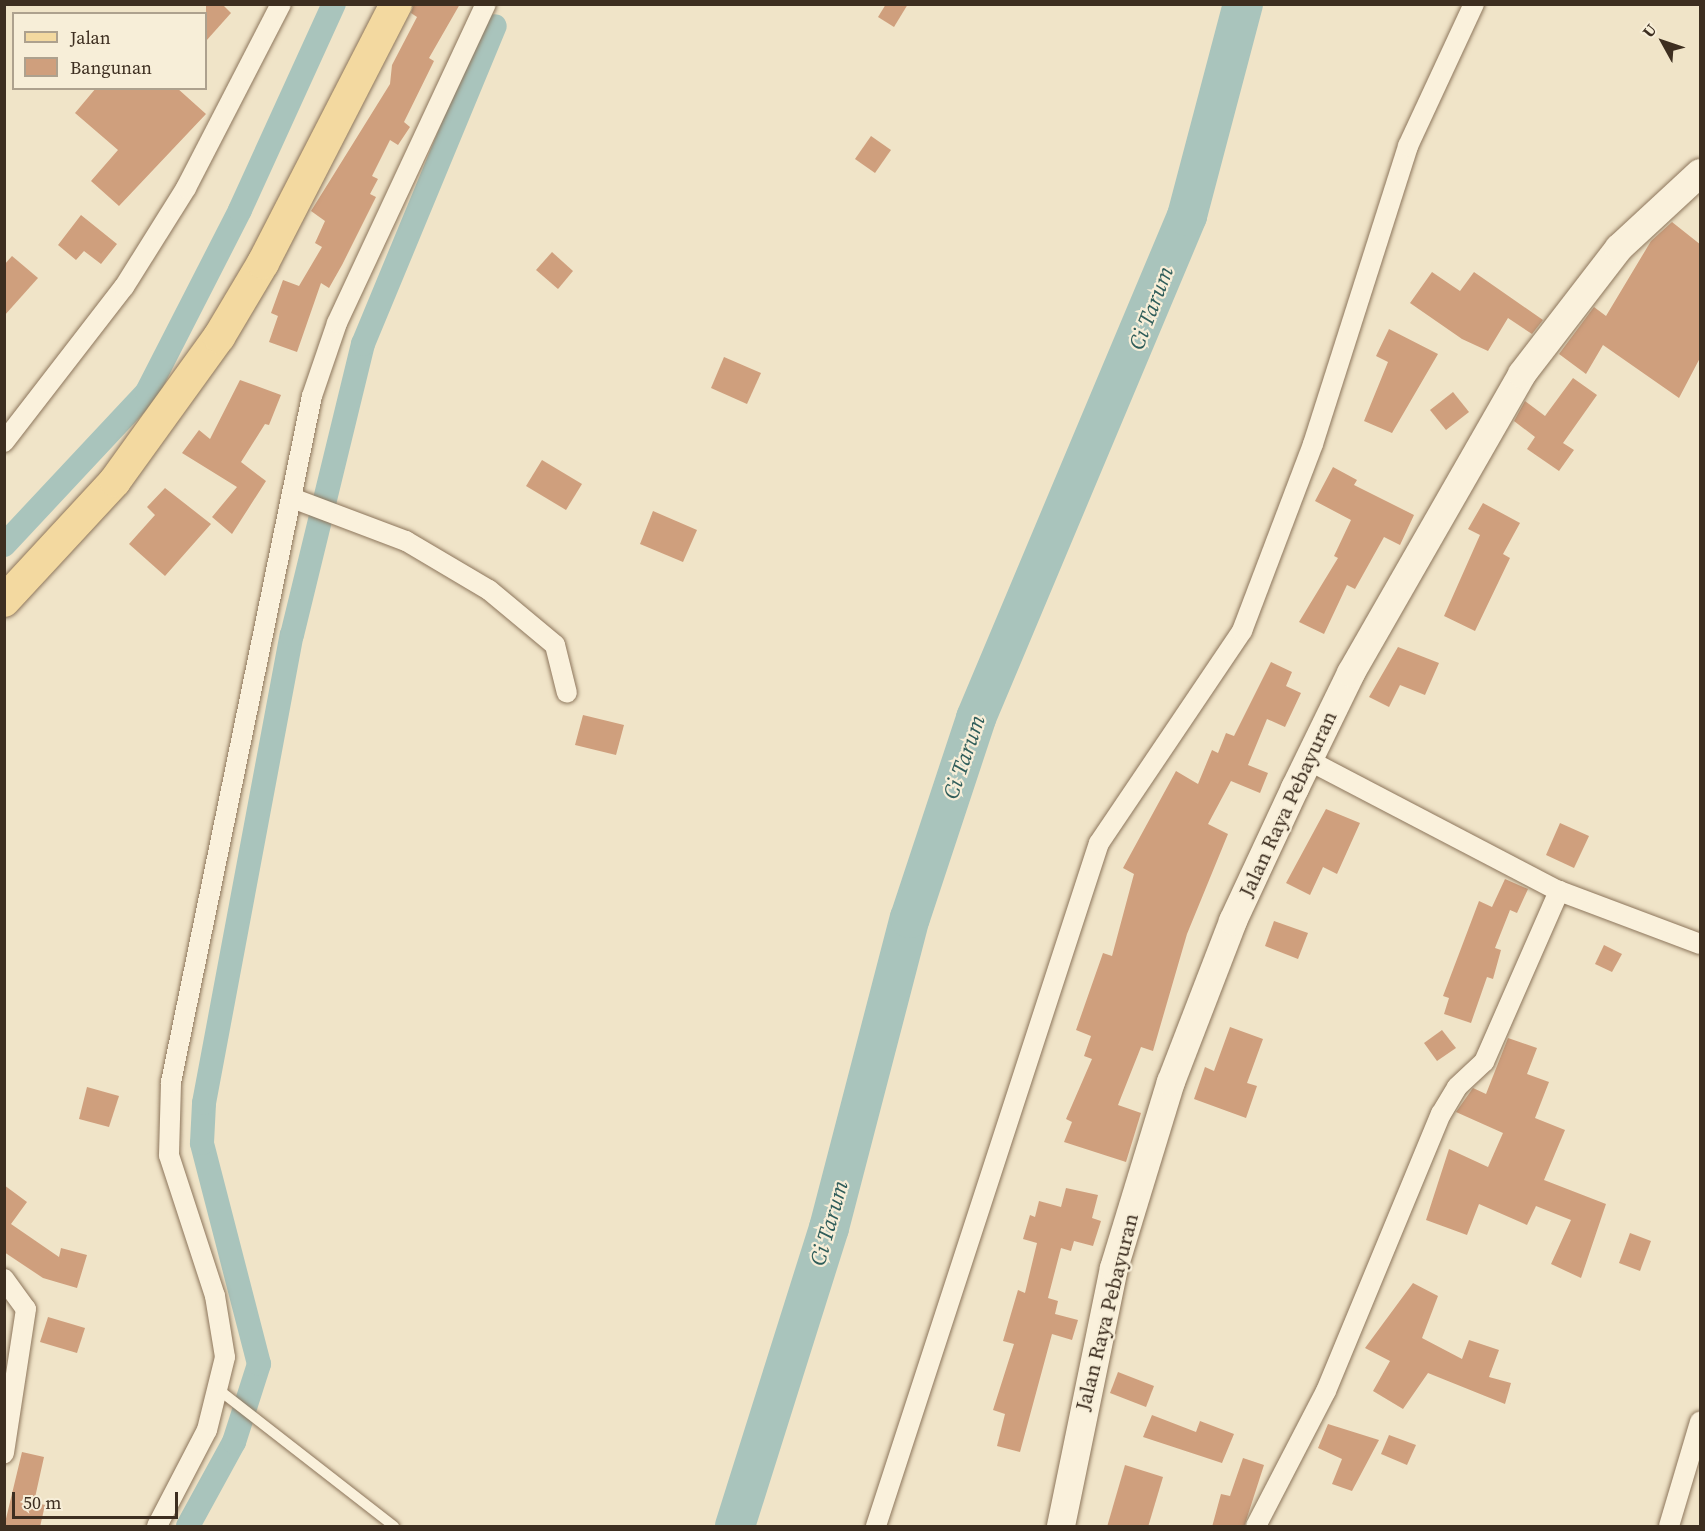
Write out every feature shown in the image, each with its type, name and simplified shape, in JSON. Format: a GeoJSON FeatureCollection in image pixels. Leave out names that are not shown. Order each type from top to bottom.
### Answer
{"type":"FeatureCollection","features":[{"type":"Feature","properties":{"kind":"main road"},"geometry":{"type":"LineString","coordinates":[[4,601],[115,481],[219,337],[263,263],[396,4]]}},
{"type":"Feature","properties":{"kind":"main road","name":"Jalan Raya Pebayuran"},"geometry":{"type":"LineString","coordinates":[[1061,1527],[1114,1268],[1171,1082],[1233,921],[1308,760],[1487,428],[1544,341],[1619,248],[1701,173]]}},
{"type":"Feature","properties":{"kind":"street"},"geometry":{"type":"LineString","coordinates":[[4,442],[124,287],[186,188],[281,4]]}},
{"type":"Feature","properties":{"kind":"street"},"geometry":{"type":"LineString","coordinates":[[157,1527],[207,1430],[219,1389],[222,1326],[172,1165],[167,1119],[292,498],[325,350],[486,4]]}},
{"type":"Feature","properties":{"kind":"street"},"geometry":{"type":"LineString","coordinates":[[876,1527],[1099,843],[1247,621],[1313,444],[1408,146],[1474,4]]}},
{"type":"Feature","properties":{"kind":"street"},"geometry":{"type":"LineString","coordinates":[[292,498],[341,513],[429,553],[527,617],[555,645],[567,693]]}},
{"type":"Feature","properties":{"kind":"street"},"geometry":{"type":"LineString","coordinates":[[1308,760],[1559,891],[1701,944]]}},
{"type":"Feature","properties":{"kind":"street"},"geometry":{"type":"LineString","coordinates":[[1256,1527],[1326,1391],[1441,1114],[1457,1087],[1484,1062],[1559,891]]}},
{"type":"Feature","properties":{"kind":"street"},"geometry":{"type":"LineString","coordinates":[[4,1279],[26,1309],[4,1453]]}},
{"type":"Feature","properties":{"kind":"street"},"geometry":{"type":"LineString","coordinates":[[1669,1527],[1701,1422]]}},
{"type":"Feature","properties":{"kind":"lane"},"geometry":{"type":"LineString","coordinates":[[219,1389],[394,1527]]}},
{"type":"Feature","properties":{"kind":"building"},"geometry":{"type":"Polygon","coordinates":[[[206,4],[222,4],[231,13],[207,40],[207,12],[206,4]]]}},
{"type":"Feature","properties":{"kind":"building"},"geometry":{"type":"Polygon","coordinates":[[[414,4],[460,4],[429,58],[434,61],[404,122],[410,127],[398,145],[390,140],[372,176],[378,179],[370,194],[376,197],[329,288],[321,283],[297,352],[269,342],[278,316],[271,313],[283,280],[299,286],[322,247],[315,243],[325,221],[311,211],[390,84],[392,65],[417,17],[411,13],[414,4]]]}},
{"type":"Feature","properties":{"kind":"building"},"geometry":{"type":"Polygon","coordinates":[[[886,4],[908,4],[894,27],[878,17],[886,4]]]}},
{"type":"Feature","properties":{"kind":"building"},"geometry":{"type":"Polygon","coordinates":[[[94,90],[179,90],[206,114],[119,206],[91,181],[118,150],[75,113],[94,90]]]}},
{"type":"Feature","properties":{"kind":"building"},"geometry":{"type":"Polygon","coordinates":[[[871,136],[891,150],[875,173],[855,159],[871,136]]]}},
{"type":"Feature","properties":{"kind":"building"},"geometry":{"type":"Polygon","coordinates":[[[81,215],[117,244],[101,264],[84,251],[76,260],[58,245],[81,215]]]}},
{"type":"Feature","properties":{"kind":"building"},"geometry":{"type":"Polygon","coordinates":[[[1672,222],[1701,245],[1701,356],[1679,398],[1603,345],[1586,374],[1559,354],[1594,307],[1606,316],[1651,241],[1672,222]]]}},
{"type":"Feature","properties":{"kind":"building"},"geometry":{"type":"Polygon","coordinates":[[[552,252],[573,271],[558,289],[536,270],[552,252]]]}},
{"type":"Feature","properties":{"kind":"building"},"geometry":{"type":"Polygon","coordinates":[[[12,256],[38,278],[4,316],[4,265],[12,256]]]}},
{"type":"Feature","properties":{"kind":"building"},"geometry":{"type":"Polygon","coordinates":[[[1432,272],[1460,291],[1474,272],[1543,320],[1532,334],[1508,318],[1488,351],[1462,339],[1410,303],[1432,272]]]}},
{"type":"Feature","properties":{"kind":"building"},"geometry":{"type":"Polygon","coordinates":[[[1389,329],[1438,354],[1392,433],[1364,421],[1388,362],[1376,356],[1389,329]]]}},
{"type":"Feature","properties":{"kind":"building"},"geometry":{"type":"Polygon","coordinates":[[[724,357],[761,373],[747,404],[711,388],[724,357]]]}},
{"type":"Feature","properties":{"kind":"building"},"geometry":{"type":"Polygon","coordinates":[[[1573,378],[1597,395],[1563,443],[1574,450],[1559,471],[1527,449],[1535,437],[1514,421],[1525,401],[1545,416],[1573,378]]]}},
{"type":"Feature","properties":{"kind":"building"},"geometry":{"type":"Polygon","coordinates":[[[240,380],[281,395],[269,425],[265,424],[241,462],[266,481],[232,534],[212,517],[237,487],[182,453],[199,430],[210,439],[240,380]]]}},
{"type":"Feature","properties":{"kind":"building"},"geometry":{"type":"Polygon","coordinates":[[[1453,392],[1469,412],[1446,430],[1430,410],[1453,392]]]}},
{"type":"Feature","properties":{"kind":"building"},"geometry":{"type":"Polygon","coordinates":[[[542,460],[582,484],[566,510],[526,486],[542,460]]]}},
{"type":"Feature","properties":{"kind":"building"},"geometry":{"type":"Polygon","coordinates":[[[1333,467],[1357,480],[1354,485],[1414,515],[1400,545],[1384,537],[1355,589],[1347,585],[1324,634],[1299,622],[1338,558],[1334,556],[1351,520],[1315,501],[1333,467]]]}},
{"type":"Feature","properties":{"kind":"building"},"geometry":{"type":"Polygon","coordinates":[[[165,488],[211,524],[165,576],[129,544],[155,515],[147,507],[165,488]]]}},
{"type":"Feature","properties":{"kind":"building"},"geometry":{"type":"Polygon","coordinates":[[[1483,503],[1520,523],[1503,554],[1510,558],[1475,631],[1444,616],[1480,535],[1468,529],[1483,503]]]}},
{"type":"Feature","properties":{"kind":"building"},"geometry":{"type":"Polygon","coordinates":[[[653,511],[697,530],[683,562],[640,544],[653,511]]]}},
{"type":"Feature","properties":{"kind":"building"},"geometry":{"type":"Polygon","coordinates":[[[1398,647],[1439,663],[1425,695],[1400,685],[1389,707],[1369,697],[1398,647]]]}},
{"type":"Feature","properties":{"kind":"building"},"geometry":{"type":"Polygon","coordinates":[[[1271,662],[1292,672],[1286,686],[1301,693],[1285,727],[1267,719],[1248,765],[1268,773],[1260,793],[1231,781],[1208,824],[1228,834],[1187,934],[1153,1051],[1141,1047],[1118,1105],[1141,1113],[1126,1162],[1064,1142],[1072,1122],[1066,1119],[1092,1059],[1084,1056],[1091,1036],[1076,1030],[1103,953],[1112,956],[1134,874],[1123,868],[1176,771],[1198,784],[1212,750],[1218,753],[1226,733],[1234,736],[1271,662]]]}},
{"type":"Feature","properties":{"kind":"building"},"geometry":{"type":"Polygon","coordinates":[[[583,715],[624,725],[616,755],[575,745],[583,715]]]}},
{"type":"Feature","properties":{"kind":"building"},"geometry":{"type":"Polygon","coordinates":[[[1326,809],[1360,823],[1337,874],[1323,867],[1310,895],[1286,883],[1326,809]]]}},
{"type":"Feature","properties":{"kind":"building"},"geometry":{"type":"Polygon","coordinates":[[[1560,823],[1589,836],[1574,868],[1546,855],[1560,823]]]}},
{"type":"Feature","properties":{"kind":"building"},"geometry":{"type":"Polygon","coordinates":[[[1505,879],[1528,889],[1517,913],[1510,910],[1495,948],[1501,950],[1493,979],[1487,977],[1471,1023],[1444,1014],[1449,998],[1443,996],[1479,901],[1492,907],[1505,879]]]}},
{"type":"Feature","properties":{"kind":"building"},"geometry":{"type":"Polygon","coordinates":[[[1274,921],[1308,933],[1298,959],[1265,946],[1274,921]]]}},
{"type":"Feature","properties":{"kind":"building"},"geometry":{"type":"Polygon","coordinates":[[[1604,945],[1622,954],[1612,972],[1595,964],[1604,945]]]}},
{"type":"Feature","properties":{"kind":"building"},"geometry":{"type":"Polygon","coordinates":[[[1230,1027],[1263,1039],[1247,1083],[1257,1086],[1246,1118],[1194,1099],[1205,1067],[1214,1071],[1230,1027]]]}},
{"type":"Feature","properties":{"kind":"building"},"geometry":{"type":"Polygon","coordinates":[[[1442,1030],[1456,1048],[1437,1061],[1424,1043],[1442,1030]]]}},
{"type":"Feature","properties":{"kind":"building"},"geometry":{"type":"Polygon","coordinates":[[[1508,1038],[1537,1048],[1527,1074],[1549,1082],[1535,1118],[1565,1130],[1544,1180],[1606,1204],[1581,1278],[1551,1264],[1571,1220],[1536,1206],[1527,1225],[1479,1204],[1467,1235],[1426,1220],[1449,1149],[1488,1167],[1503,1133],[1456,1112],[1473,1088],[1486,1094],[1508,1038]]]}},
{"type":"Feature","properties":{"kind":"building"},"geometry":{"type":"Polygon","coordinates":[[[87,1087],[119,1096],[109,1127],[79,1119],[87,1087]]]}},
{"type":"Feature","properties":{"kind":"building"},"geometry":{"type":"Polygon","coordinates":[[[4,1185],[27,1202],[11,1224],[59,1257],[61,1248],[87,1255],[77,1288],[43,1278],[4,1252],[4,1185]]]}},
{"type":"Feature","properties":{"kind":"building"},"geometry":{"type":"Polygon","coordinates":[[[1066,1188],[1098,1195],[1092,1218],[1101,1221],[1093,1246],[1074,1241],[1071,1251],[1061,1248],[1048,1298],[1058,1301],[1055,1314],[1078,1320],[1072,1340],[1052,1334],[1020,1452],[997,1446],[1005,1414],[993,1410],[1014,1344],[1003,1341],[1018,1290],[1025,1293],[1037,1243],[1023,1239],[1030,1215],[1035,1217],[1039,1201],[1061,1207],[1066,1188]]]}},
{"type":"Feature","properties":{"kind":"building"},"geometry":{"type":"Polygon","coordinates":[[[1630,1233],[1651,1241],[1640,1271],[1619,1263],[1630,1233]]]}},
{"type":"Feature","properties":{"kind":"building"},"geometry":{"type":"Polygon","coordinates":[[[1413,1283],[1438,1296],[1422,1338],[1462,1359],[1469,1340],[1499,1350],[1489,1377],[1511,1383],[1505,1404],[1428,1373],[1403,1409],[1373,1391],[1390,1361],[1365,1348],[1413,1283]]]}},
{"type":"Feature","properties":{"kind":"building"},"geometry":{"type":"Polygon","coordinates":[[[48,1317],[85,1328],[77,1353],[40,1342],[48,1317]]]}},
{"type":"Feature","properties":{"kind":"building"},"geometry":{"type":"Polygon","coordinates":[[[1118,1372],[1154,1386],[1146,1407],[1110,1393],[1118,1372]]]}},
{"type":"Feature","properties":{"kind":"building"},"geometry":{"type":"Polygon","coordinates":[[[1152,1415],[1196,1432],[1200,1421],[1234,1434],[1222,1463],[1143,1437],[1152,1415]]]}},
{"type":"Feature","properties":{"kind":"building"},"geometry":{"type":"Polygon","coordinates":[[[1328,1424],[1379,1440],[1352,1491],[1332,1484],[1342,1459],[1318,1448],[1328,1424]]]}},
{"type":"Feature","properties":{"kind":"building"},"geometry":{"type":"Polygon","coordinates":[[[1389,1435],[1416,1445],[1407,1465],[1381,1454],[1389,1435]]]}},
{"type":"Feature","properties":{"kind":"building"},"geometry":{"type":"Polygon","coordinates":[[[22,1452],[44,1457],[34,1502],[45,1505],[40,1527],[4,1527],[22,1452]]]}},
{"type":"Feature","properties":{"kind":"building"},"geometry":{"type":"Polygon","coordinates":[[[1243,1458],[1264,1465],[1244,1527],[1212,1527],[1221,1494],[1230,1496],[1243,1458]]]}},
{"type":"Feature","properties":{"kind":"building"},"geometry":{"type":"Polygon","coordinates":[[[1125,1465],[1163,1477],[1148,1527],[1107,1527],[1125,1465]]]}},
{"type":"Feature","properties":{"kind":"waterway"},"geometry":{"type":"LineString","coordinates":[[4,545],[147,392],[240,210],[334,4]]}},
{"type":"Feature","properties":{"kind":"waterway","name":"Ci Tarum"},"geometry":{"type":"LineString","coordinates":[[735,1526],[829,1228],[910,918],[976,718],[1187,216],[1243,4]]}},
{"type":"Feature","properties":{"kind":"waterway"},"geometry":{"type":"LineString","coordinates":[[188,1526],[234,1442],[259,1364],[202,1143],[204,1103],[292,635],[363,344],[495,26]]}}]}
